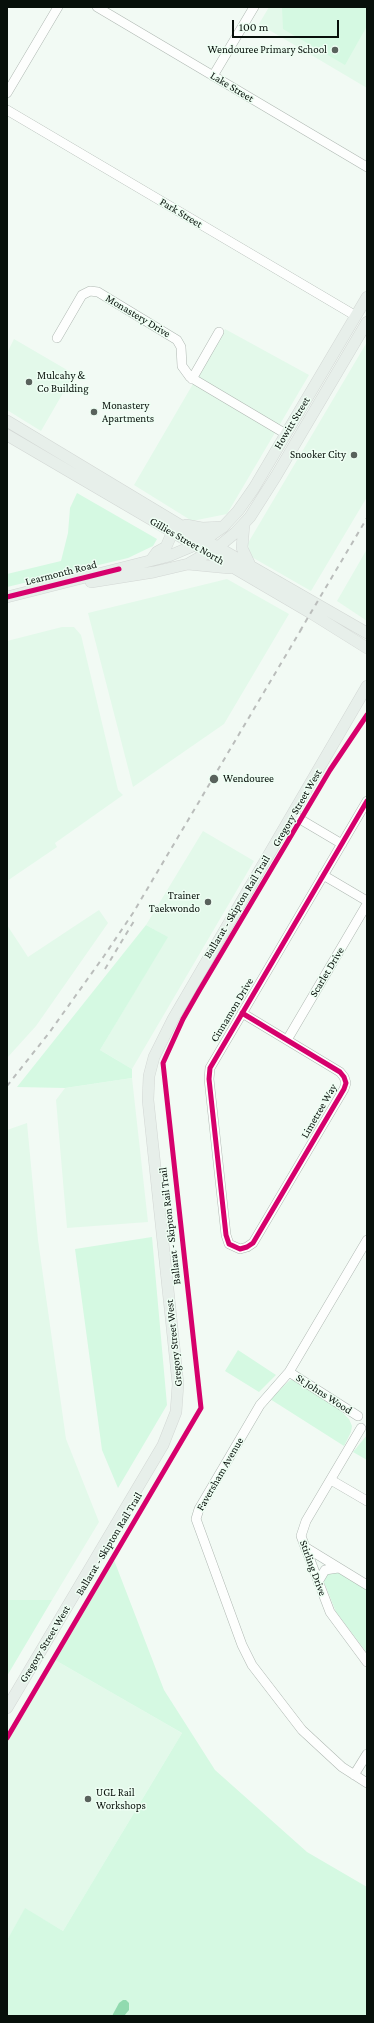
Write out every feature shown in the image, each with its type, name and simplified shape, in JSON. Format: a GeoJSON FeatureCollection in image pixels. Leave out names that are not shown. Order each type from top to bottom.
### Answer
{"type":"FeatureCollection","features":[{"type":"Feature","properties":{"kind":"main road","name":"Howitt Street"},"geometry":{"type":"LineString","coordinates":[[195,546],[206,540],[223,527],[238,511],[250,494],[367,297]]}},
{"type":"Feature","properties":{"kind":"main road","name":"Howitt Street"},"geometry":{"type":"LineString","coordinates":[[208,553],[218,547],[244,524],[297,440],[367,322]]}},
{"type":"Feature","properties":{"kind":"main road"},"geometry":{"type":"LineString","coordinates":[[338,346],[349,352]]}},
{"type":"Feature","properties":{"kind":"main road","name":"Gillies Street North"},"geometry":{"type":"LineString","coordinates":[[7,421],[176,528],[195,546],[311,613],[367,648]]}},
{"type":"Feature","properties":{"kind":"main road"},"geometry":{"type":"LineString","coordinates":[[286,434],[297,440]]}},
{"type":"Feature","properties":{"kind":"main road","name":"Gillies Street North"},"geometry":{"type":"LineString","coordinates":[[7,435],[176,528],[206,540],[367,632]]}},
{"type":"Feature","properties":{"kind":"main road"},"geometry":{"type":"LineString","coordinates":[[244,524],[242,548],[250,566]]}},
{"type":"Feature","properties":{"kind":"main road"},"geometry":{"type":"LineString","coordinates":[[151,561],[157,552],[166,547],[176,528],[223,527]]}},
{"type":"Feature","properties":{"kind":"main road","name":"Learmonth Road"},"geometry":{"type":"LineString","coordinates":[[7,597],[151,561],[195,546]]}},
{"type":"Feature","properties":{"kind":"main road","name":"Learmonth Road"},"geometry":{"type":"LineString","coordinates":[[7,603],[70,586],[154,572],[188,564],[208,553]]}},
{"type":"Feature","properties":{"kind":"main road"},"geometry":{"type":"LineString","coordinates":[[188,564],[234,568]]}},
{"type":"Feature","properties":{"kind":"main road","name":"Gregory Street West"},"geometry":{"type":"LineString","coordinates":[[7,1708],[163,1445],[178,1404],[178,1384],[150,1124],[148,1100],[150,1070],[163,1038],[335,744],[367,686]]}},
{"type":"Feature","properties":{"kind":"main road","name":"Gregory Street West"},"geometry":{"type":"LineString","coordinates":[[335,744],[367,699]]}},
{"type":"Feature","properties":{"kind":"street"},"geometry":{"type":"LineString","coordinates":[[7,92],[58,7]]}},
{"type":"Feature","properties":{"kind":"street","name":"Lake Street"},"geometry":{"type":"LineString","coordinates":[[97,7],[367,167]]}},
{"type":"Feature","properties":{"kind":"street"},"geometry":{"type":"LineString","coordinates":[[213,76],[254,7]]}},
{"type":"Feature","properties":{"kind":"street","name":"Park Street"},"geometry":{"type":"LineString","coordinates":[[7,110],[356,316]]}},
{"type":"Feature","properties":{"kind":"street","name":"Monastery Drive"},"geometry":{"type":"LineString","coordinates":[[57,338],[82,296],[89,291],[95,291],[177,340],[180,346],[180,360],[182,368],[192,379],[286,434]]}},
{"type":"Feature","properties":{"kind":"street"},"geometry":{"type":"LineString","coordinates":[[192,379],[219,332]]}},
{"type":"Feature","properties":{"kind":"street","name":"Cinnamon Drive"},"geometry":{"type":"LineString","coordinates":[[238,1248],[229,1244],[226,1235],[208,1075],[211,1065],[367,801]]}},
{"type":"Feature","properties":{"kind":"street"},"geometry":{"type":"LineString","coordinates":[[293,815],[342,844]]}},
{"type":"Feature","properties":{"kind":"street"},"geometry":{"type":"LineString","coordinates":[[323,875],[367,902]]}},
{"type":"Feature","properties":{"kind":"street","name":"Scarlet Drive"},"geometry":{"type":"LineString","coordinates":[[287,1040],[367,902]]}},
{"type":"Feature","properties":{"kind":"street","name":"Limetree Way"},"geometry":{"type":"LineString","coordinates":[[238,1248],[247,1247],[253,1243],[345,1086],[345,1079],[341,1072],[242,1013]]}},
{"type":"Feature","properties":{"kind":"street","name":"Faversham Avenue"},"geometry":{"type":"LineString","coordinates":[[367,1240],[289,1372],[260,1405],[198,1511],[196,1522],[242,1645],[252,1665],[299,1726],[342,1766],[367,1782]]}},
{"type":"Feature","properties":{"kind":"street","name":"St Johns Wood"},"geometry":{"type":"LineString","coordinates":[[289,1372],[363,1414]]}},
{"type":"Feature","properties":{"kind":"street"},"geometry":{"type":"LineString","coordinates":[[363,1414],[358,1424],[364,1429]]}},
{"type":"Feature","properties":{"kind":"street","name":"Stirling Drive"},"geometry":{"type":"LineString","coordinates":[[364,1429],[302,1529],[301,1537],[331,1614],[367,1662]]}},
{"type":"Feature","properties":{"kind":"street"},"geometry":{"type":"LineString","coordinates":[[331,1480],[367,1501]]}},
{"type":"Feature","properties":{"kind":"street"},"geometry":{"type":"LineString","coordinates":[[304,1547],[367,1585]]}},
{"type":"Feature","properties":{"kind":"street"},"geometry":{"type":"LineString","coordinates":[[318,1582],[325,1570],[338,1568]]}},
{"type":"Feature","properties":{"kind":"street"},"geometry":{"type":"LineString","coordinates":[[354,1775],[367,1754]]}},
{"type":"Feature","properties":{"kind":"shaded area","name":"Wendouree Primary School"},"geometry":{"type":"Polygon","coordinates":[[[269,7],[367,7],[367,88],[259,24],[269,7]]]}},
{"type":"Feature","properties":{"kind":"shaded area","name":"Wendouree Primary School"},"geometry":{"type":"Polygon","coordinates":[[[282,7],[365,7],[367,8],[367,26],[345,65],[283,29],[282,7]]]}},
{"type":"Feature","properties":{"kind":"shaded area"},"geometry":{"type":"Polygon","coordinates":[[[225,329],[309,375],[227,514],[192,521],[134,485],[225,329]]]}},
{"type":"Feature","properties":{"kind":"shaded area"},"geometry":{"type":"Polygon","coordinates":[[[14,339],[74,374],[41,431],[7,410],[7,353],[14,339]]]}},
{"type":"Feature","properties":{"kind":"shaded area"},"geometry":{"type":"Polygon","coordinates":[[[367,342],[367,497],[311,591],[250,556],[248,543],[367,342]]]}},
{"type":"Feature","properties":{"kind":"shaded area"},"geometry":{"type":"Polygon","coordinates":[[[77,493],[157,539],[153,546],[128,558],[7,587],[7,574],[61,561],[68,533],[70,508],[77,493]]]}},
{"type":"Feature","properties":{"kind":"shaded area"},"geometry":{"type":"Polygon","coordinates":[[[367,549],[367,621],[337,601],[367,549]]]}},
{"type":"Feature","properties":{"kind":"shaded area"},"geometry":{"type":"Polygon","coordinates":[[[227,579],[289,614],[224,724],[133,787],[88,613],[227,579]]]}},
{"type":"Feature","properties":{"kind":"shaded area"},"geometry":{"type":"Polygon","coordinates":[[[62,627],[74,627],[81,635],[118,790],[123,795],[55,843],[57,847],[7,881],[7,641],[62,627]]]}},
{"type":"Feature","properties":{"kind":"shaded area"},"geometry":{"type":"Polygon","coordinates":[[[203,831],[254,861],[132,1069],[100,1050],[167,937],[146,925],[203,831]]]}},
{"type":"Feature","properties":{"kind":"shaded area"},"geometry":{"type":"Polygon","coordinates":[[[99,910],[108,923],[36,1026],[7,1058],[7,925],[28,957],[99,910]]]}},
{"type":"Feature","properties":{"kind":"shaded area"},"geometry":{"type":"Polygon","coordinates":[[[146,925],[168,937],[100,1050],[132,1069],[132,1078],[65,1088],[17,1087],[146,925]]]}},
{"type":"Feature","properties":{"kind":"shaded area"},"geometry":{"type":"Polygon","coordinates":[[[132,1078],[148,1222],[67,1228],[56,1100],[65,1088],[132,1078]]]}},
{"type":"Feature","properties":{"kind":"shaded area"},"geometry":{"type":"Polygon","coordinates":[[[27,1123],[38,1240],[66,1439],[99,1522],[52,1600],[7,1600],[7,1130],[27,1123]]]}},
{"type":"Feature","properties":{"kind":"shaded area"},"geometry":{"type":"Polygon","coordinates":[[[152,1237],[167,1405],[118,1488],[102,1450],[75,1249],[152,1237]]]}},
{"type":"Feature","properties":{"kind":"shaded area"},"geometry":{"type":"Polygon","coordinates":[[[238,1350],[276,1375],[259,1392],[225,1371],[238,1350]]]}},
{"type":"Feature","properties":{"kind":"shaded area"},"geometry":{"type":"Polygon","coordinates":[[[290,1380],[295,1380],[338,1408],[349,1419],[352,1426],[351,1432],[344,1446],[270,1399],[290,1380]]]}},
{"type":"Feature","properties":{"kind":"shaded area"},"geometry":{"type":"Polygon","coordinates":[[[367,1435],[367,1460],[353,1452],[367,1435]]]}},
{"type":"Feature","properties":{"kind":"shaded area"},"geometry":{"type":"Polygon","coordinates":[[[114,1560],[164,1690],[215,1770],[307,1852],[367,1887],[367,2016],[7,2016],[7,1940],[25,1908],[63,1931],[182,1733],[55,1660],[114,1560]]]}},
{"type":"Feature","properties":{"kind":"shaded area"},"geometry":{"type":"Polygon","coordinates":[[[336,1571],[367,1590],[367,1653],[336,1612],[324,1582],[327,1572],[336,1571]]]}},
{"type":"Feature","properties":{"kind":"shaded area"},"geometry":{"type":"Polygon","coordinates":[[[7,1600],[52,1600],[7,1676],[7,1600]]]}},
{"type":"Feature","properties":{"kind":"shaded area"},"geometry":{"type":"Polygon","coordinates":[[[55,1660],[182,1733],[63,1931],[25,1909],[7,1940],[7,1741],[55,1660]]]}},
{"type":"Feature","properties":{"kind":"shaded area"},"geometry":{"type":"Polygon","coordinates":[[[126,2000],[129,2003],[129,2010],[124,2016],[112,2016],[119,2003],[126,2000]]]}},
{"type":"Feature","properties":{"kind":"railway"},"geometry":{"type":"LineString","coordinates":[[300,631],[367,518]]}},
{"type":"Feature","properties":{"kind":"railway"},"geometry":{"type":"LineString","coordinates":[[7,1086],[49,1033],[133,913],[302,628]]}},
{"type":"Feature","properties":{"kind":"railway"},"geometry":{"type":"LineString","coordinates":[[105,969],[134,921]]}},
{"type":"Feature","properties":{"kind":"cycle path"},"geometry":{"type":"LineString","coordinates":[[7,597],[119,569]]}},
{"type":"Feature","properties":{"kind":"cycle path","name":"Ballarat - Skipton Rail Trail"},"geometry":{"type":"LineString","coordinates":[[7,1738],[201,1408],[163,1063],[183,1019],[199,991],[330,770],[367,715]]}},
{"type":"Feature","properties":{"kind":"cycle path"},"geometry":{"type":"LineString","coordinates":[[242,1013],[340,1072],[346,1083],[344,1089],[253,1243],[240,1249],[229,1244],[226,1235],[209,1079],[210,1068],[367,801]]}},
{"type":"Feature","properties":{"kind":"place","name":"Wendouree Primary School"},"geometry":{"type":"Point","coordinates":[335,50]}},
{"type":"Feature","properties":{"kind":"place","name":"Mulcahy & Co Building"},"geometry":{"type":"Point","coordinates":[29,382]}},
{"type":"Feature","properties":{"kind":"place","name":"Monastery Apartments"},"geometry":{"type":"Point","coordinates":[94,412]}},
{"type":"Feature","properties":{"kind":"place","name":"Snooker City"},"geometry":{"type":"Point","coordinates":[354,455]}},
{"type":"Feature","properties":{"kind":"place","name":"Wendouree"},"geometry":{"type":"Point","coordinates":[214,779]}},
{"type":"Feature","properties":{"kind":"place","name":"Trainer Taekwondo"},"geometry":{"type":"Point","coordinates":[208,902]}},
{"type":"Feature","properties":{"kind":"place","name":"UGL Rail Workshops"},"geometry":{"type":"Point","coordinates":[88,1799]}}]}
